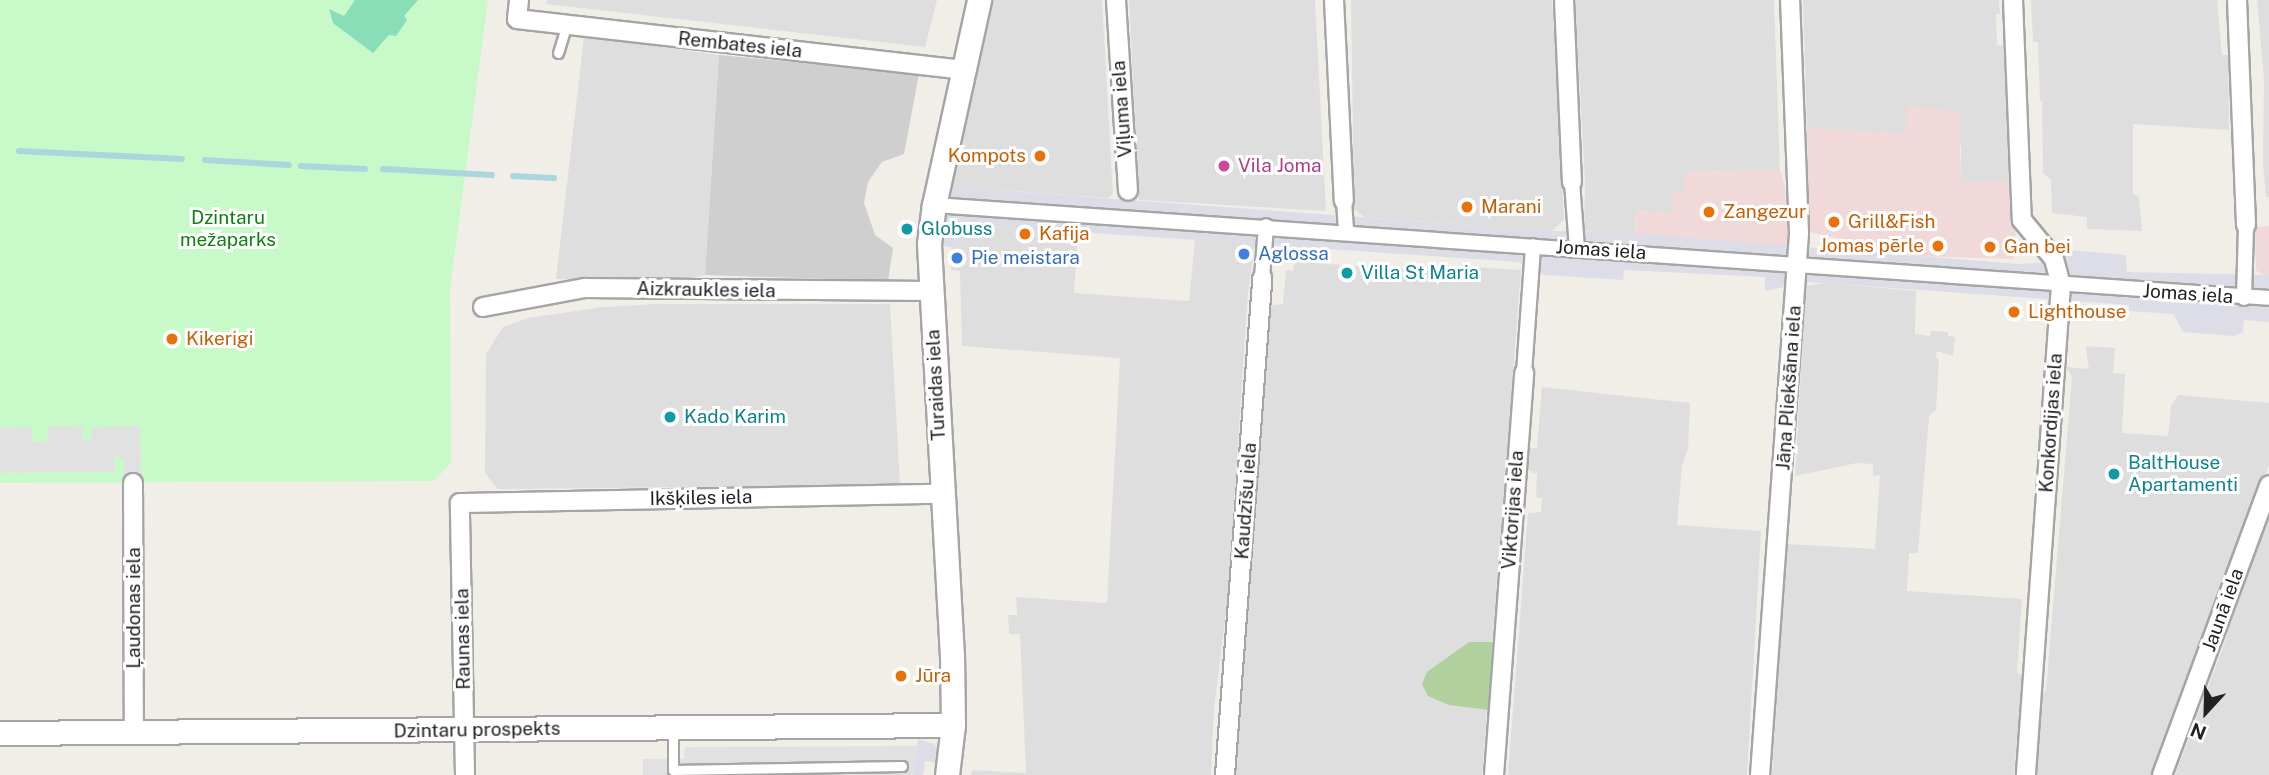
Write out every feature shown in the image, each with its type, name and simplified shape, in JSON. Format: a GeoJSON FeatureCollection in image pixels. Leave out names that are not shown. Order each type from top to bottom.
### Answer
{"type":"FeatureCollection","features":[{"type":"Feature","properties":{"kind":"street","name":"Rembates iela"},"geometry":{"type":"LineString","coordinates":[[519,0],[517,19],[963,70]]}},
{"type":"Feature","properties":{"kind":"street","name":"Turaidas iela"},"geometry":{"type":"LineString","coordinates":[[947,775],[953,725],[929,244],[934,205],[979,0]]}},
{"type":"Feature","properties":{"kind":"street","name":"Viļuma iela"},"geometry":{"type":"LineString","coordinates":[[1115,0],[1128,218]]}},
{"type":"Feature","properties":{"kind":"street"},"geometry":{"type":"LineString","coordinates":[[1334,0],[1346,232]]}},
{"type":"Feature","properties":{"kind":"street"},"geometry":{"type":"LineString","coordinates":[[1564,0],[1577,248]]}},
{"type":"Feature","properties":{"kind":"street","name":"Jāņa Pliekšāna iela"},"geometry":{"type":"LineString","coordinates":[[1760,775],[1798,265],[1790,0]]}},
{"type":"Feature","properties":{"kind":"street","name":"Konkordijas iela"},"geometry":{"type":"LineString","coordinates":[[2013,0],[2022,220],[2054,259],[2061,285],[2026,775]]}},
{"type":"Feature","properties":{"kind":"street"},"geometry":{"type":"LineString","coordinates":[[2237,0],[2246,225],[2244,298]]}},
{"type":"Feature","properties":{"kind":"street","name":"Jomas iela"},"geometry":{"type":"LineString","coordinates":[[934,205],[1266,226],[2269,298]]}},
{"type":"Feature","properties":{"kind":"street","name":"Kaudzīšu iela"},"geometry":{"type":"LineString","coordinates":[[1225,775],[1266,226]]}},
{"type":"Feature","properties":{"kind":"street","name":"Viktorijas iela"},"geometry":{"type":"LineString","coordinates":[[1493,775],[1533,246]]}},
{"type":"Feature","properties":{"kind":"street","name":"Aizkraukles iela"},"geometry":{"type":"LineString","coordinates":[[483,307],[585,288],[930,291]]}},
{"type":"Feature","properties":{"kind":"street","name":"Ļaudonas iela"},"geometry":{"type":"LineString","coordinates":[[133,483],[134,733]]}},
{"type":"Feature","properties":{"kind":"street","name":"Jaunā iela"},"geometry":{"type":"LineString","coordinates":[[2162,775],[2269,485]]}},
{"type":"Feature","properties":{"kind":"street","name":"Ikšķiles iela"},"geometry":{"type":"LineString","coordinates":[[460,503],[942,494]]}},
{"type":"Feature","properties":{"kind":"street","name":"Raunas iela"},"geometry":{"type":"LineString","coordinates":[[460,503],[466,775]]}},
{"type":"Feature","properties":{"kind":"street","name":"Dzintaru prospekts"},"geometry":{"type":"LineString","coordinates":[[0,733],[953,725]]}},
{"type":"Feature","properties":{"kind":"lane"},"geometry":{"type":"LineString","coordinates":[[558,53],[566,26]]}},
{"type":"Feature","properties":{"kind":"lane"},"geometry":{"type":"LineString","coordinates":[[673,728],[673,770],[902,766]]}},
{"type":"Feature","properties":{"kind":"shaded area"},"geometry":{"type":"Polygon","coordinates":[[[547,0],[937,0],[925,47],[546,4],[547,0]]]}},
{"type":"Feature","properties":{"kind":"shaded area"},"geometry":{"type":"Polygon","coordinates":[[[994,0],[1102,0],[1113,194],[1108,198],[957,187],[953,182],[994,0]]]}},
{"type":"Feature","properties":{"kind":"shaded area"},"geometry":{"type":"Polygon","coordinates":[[[1129,0],[1315,0],[1326,211],[1139,200],[1129,0]]]}},
{"type":"Feature","properties":{"kind":"shaded area"},"geometry":{"type":"Polygon","coordinates":[[[1351,0],[1552,0],[1564,220],[1552,231],[1364,217],[1354,209],[1351,0]]]}},
{"type":"Feature","properties":{"kind":"shaded area"},"geometry":{"type":"Polygon","coordinates":[[[1575,0],[1774,0],[1780,170],[1685,172],[1685,191],[1672,192],[1673,213],[1635,211],[1636,235],[1584,231],[1585,182],[1575,0]]]}},
{"type":"Feature","properties":{"kind":"shaded area"},"geometry":{"type":"Polygon","coordinates":[[[1803,0],[1999,0],[2000,14],[1996,14],[1997,45],[2008,45],[2012,176],[2009,181],[1961,182],[1961,146],[1906,134],[1807,128],[1803,0]]]}},
{"type":"Feature","properties":{"kind":"shaded area"},"geometry":{"type":"Polygon","coordinates":[[[2031,0],[2217,0],[2222,55],[2228,55],[2229,130],[2133,124],[2133,194],[2139,196],[2142,231],[2087,229],[2087,217],[2052,213],[2051,180],[2043,173],[2038,42],[2033,42],[2031,0]]]}},
{"type":"Feature","properties":{"kind":"shaded area"},"geometry":{"type":"Polygon","coordinates":[[[2257,0],[2269,0],[2269,197],[2266,197],[2263,163],[2264,79],[2257,0]]]}},
{"type":"Feature","properties":{"kind":"shaded area"},"geometry":{"type":"Polygon","coordinates":[[[584,36],[719,55],[705,275],[681,280],[556,279],[584,36]]]}},
{"type":"Feature","properties":{"kind":"shaded area"},"geometry":{"type":"Polygon","coordinates":[[[719,55],[919,74],[904,154],[882,162],[868,182],[864,203],[875,235],[893,248],[888,281],[705,275],[719,55]]]}},
{"type":"Feature","properties":{"kind":"shaded area"},"geometry":{"type":"Polygon","coordinates":[[[1907,106],[1959,111],[1961,182],[2009,181],[2012,177],[2016,226],[2014,259],[1913,256],[1809,232],[1807,128],[1906,134],[1907,106]]]}},
{"type":"Feature","properties":{"kind":"shaded area"},"geometry":{"type":"Polygon","coordinates":[[[1780,170],[1785,186],[1786,211],[1790,213],[1791,242],[1787,247],[1636,235],[1635,211],[1673,213],[1672,191],[1685,191],[1685,172],[1780,170]]]}},
{"type":"Feature","properties":{"kind":"shaded area"},"geometry":{"type":"Polygon","coordinates":[[[953,182],[957,187],[1552,231],[1619,232],[2018,264],[2066,261],[2058,249],[2126,255],[2127,272],[2269,275],[2269,322],[2244,320],[2243,332],[2234,336],[2183,332],[2173,314],[2129,311],[2129,305],[1809,282],[1765,291],[1765,277],[1624,270],[1623,280],[1545,275],[1519,262],[974,225],[952,247],[943,246],[948,186],[952,186],[953,182]]]}},
{"type":"Feature","properties":{"kind":"shaded area"},"geometry":{"type":"Polygon","coordinates":[[[974,225],[1078,232],[1074,293],[1189,301],[1195,240],[1252,241],[1255,245],[1248,292],[1228,596],[1214,709],[1211,775],[971,775],[972,770],[1026,773],[1020,634],[1009,634],[1008,615],[1017,615],[1016,597],[1107,603],[1120,358],[962,346],[960,271],[951,270],[951,252],[952,247],[974,225]]]}},
{"type":"Feature","properties":{"kind":"shaded area"},"geometry":{"type":"Polygon","coordinates":[[[2269,226],[2269,275],[2260,274],[2256,270],[2255,227],[2269,226]]]}},
{"type":"Feature","properties":{"kind":"shaded area"},"geometry":{"type":"Polygon","coordinates":[[[1295,262],[1456,272],[1457,266],[1521,270],[1482,775],[1235,775],[1267,334],[1266,306],[1283,304],[1286,270],[1293,271],[1295,262]]]}},
{"type":"Feature","properties":{"kind":"shaded area"},"geometry":{"type":"Polygon","coordinates":[[[1824,283],[1916,291],[1915,334],[1930,336],[1931,331],[1948,332],[1948,336],[1955,337],[1953,356],[1937,351],[1936,358],[1939,359],[1936,410],[1929,416],[1918,553],[1909,553],[1907,591],[2022,599],[2017,673],[2022,674],[2014,775],[1772,775],[1787,544],[1875,549],[1880,475],[1873,476],[1873,464],[1857,463],[1795,476],[1805,292],[1807,286],[1824,283]]]}},
{"type":"Feature","properties":{"kind":"shaded area"},"geometry":{"type":"Polygon","coordinates":[[[656,304],[890,304],[900,485],[498,489],[485,473],[486,354],[503,327],[528,318],[603,307],[656,304]]]}},
{"type":"Feature","properties":{"kind":"shaded area"},"geometry":{"type":"Polygon","coordinates":[[[2086,346],[2115,348],[2113,373],[2125,374],[2122,433],[2168,436],[2171,406],[2178,395],[2269,403],[2269,465],[2153,775],[2035,775],[2040,692],[2046,691],[2072,377],[2066,367],[2089,369],[2086,346]]]}},
{"type":"Feature","properties":{"kind":"shaded area"},"geometry":{"type":"Polygon","coordinates":[[[1542,387],[1690,403],[1688,449],[1682,466],[1677,525],[1761,531],[1747,775],[1508,775],[1528,513],[1541,512],[1542,498],[1536,497],[1537,474],[1527,470],[1528,448],[1537,448],[1542,387]]]}},
{"type":"Feature","properties":{"kind":"shaded area"},"geometry":{"type":"Polygon","coordinates":[[[48,426],[82,427],[83,440],[91,441],[92,427],[140,426],[141,483],[124,483],[124,461],[114,455],[115,472],[0,473],[0,428],[32,427],[33,442],[49,441],[48,426]]]}},
{"type":"Feature","properties":{"kind":"shaded area"},"geometry":{"type":"Polygon","coordinates":[[[2269,515],[2269,775],[2175,775],[2224,645],[2228,626],[2269,515]]]}},
{"type":"Feature","properties":{"kind":"shaded area"},"geometry":{"type":"Polygon","coordinates":[[[918,739],[938,748],[939,763],[925,761],[923,775],[913,775],[918,739]]]}},
{"type":"Feature","properties":{"kind":"shaded area"},"geometry":{"type":"Polygon","coordinates":[[[917,746],[913,775],[643,775],[643,759],[684,759],[685,747],[917,746]]]}},
{"type":"Feature","properties":{"kind":"green space","name":"Dzintaru mežaparks"},"geometry":{"type":"Polygon","coordinates":[[[0,0],[488,0],[450,289],[451,463],[434,481],[0,483],[0,0]]]}},
{"type":"Feature","properties":{"kind":"green space"},"geometry":{"type":"Polygon","coordinates":[[[355,0],[418,0],[404,16],[407,20],[396,36],[389,35],[373,53],[333,23],[329,9],[344,16],[355,0]]]}},
{"type":"Feature","properties":{"kind":"green space"},"geometry":{"type":"Polygon","coordinates":[[[1469,642],[1493,642],[1489,710],[1449,705],[1428,696],[1422,684],[1427,672],[1469,642]]]}},
{"type":"Feature","properties":{"kind":"waterway"},"geometry":{"type":"LineString","coordinates":[[19,151],[182,159]]}},
{"type":"Feature","properties":{"kind":"waterway"},"geometry":{"type":"LineString","coordinates":[[205,160],[289,165]]}},
{"type":"Feature","properties":{"kind":"waterway"},"geometry":{"type":"LineString","coordinates":[[301,166],[365,169]]}},
{"type":"Feature","properties":{"kind":"waterway"},"geometry":{"type":"LineString","coordinates":[[383,169],[492,175]]}},
{"type":"Feature","properties":{"kind":"waterway"},"geometry":{"type":"LineString","coordinates":[[513,176],[554,178]]}},
{"type":"Feature","properties":{"kind":"place","name":"Kompots"},"geometry":{"type":"Point","coordinates":[1040,156]}},
{"type":"Feature","properties":{"kind":"place","name":"Vila Joma"},"geometry":{"type":"Point","coordinates":[1224,166]}},
{"type":"Feature","properties":{"kind":"place","name":"Marani"},"geometry":{"type":"Point","coordinates":[1467,207]}},
{"type":"Feature","properties":{"kind":"place","name":"Zangezur"},"geometry":{"type":"Point","coordinates":[1709,212]}},
{"type":"Feature","properties":{"kind":"place","name":"Grill&Fish"},"geometry":{"type":"Point","coordinates":[1834,222]}},
{"type":"Feature","properties":{"kind":"place","name":"Globuss"},"geometry":{"type":"Point","coordinates":[907,229]}},
{"type":"Feature","properties":{"kind":"place","name":"Kafija"},"geometry":{"type":"Point","coordinates":[1025,234]}},
{"type":"Feature","properties":{"kind":"place","name":"Jomas pērle"},"geometry":{"type":"Point","coordinates":[1938,246]}},
{"type":"Feature","properties":{"kind":"place","name":"Gan bei"},"geometry":{"type":"Point","coordinates":[1990,247]}},
{"type":"Feature","properties":{"kind":"place","name":"Aglossa"},"geometry":{"type":"Point","coordinates":[1244,254]}},
{"type":"Feature","properties":{"kind":"place","name":"Pie meistara"},"geometry":{"type":"Point","coordinates":[957,258]}},
{"type":"Feature","properties":{"kind":"place","name":"Villa St Maria"},"geometry":{"type":"Point","coordinates":[1347,273]}},
{"type":"Feature","properties":{"kind":"place","name":"Lighthouse"},"geometry":{"type":"Point","coordinates":[2014,312]}},
{"type":"Feature","properties":{"kind":"place","name":"Kikerigi"},"geometry":{"type":"Point","coordinates":[172,339]}},
{"type":"Feature","properties":{"kind":"place","name":"Kado Karim"},"geometry":{"type":"Point","coordinates":[670,417]}},
{"type":"Feature","properties":{"kind":"place","name":"BaltHouse Apartamenti"},"geometry":{"type":"Point","coordinates":[2114,474]}},
{"type":"Feature","properties":{"kind":"place","name":"Jūra"},"geometry":{"type":"Point","coordinates":[901,676]}}]}
